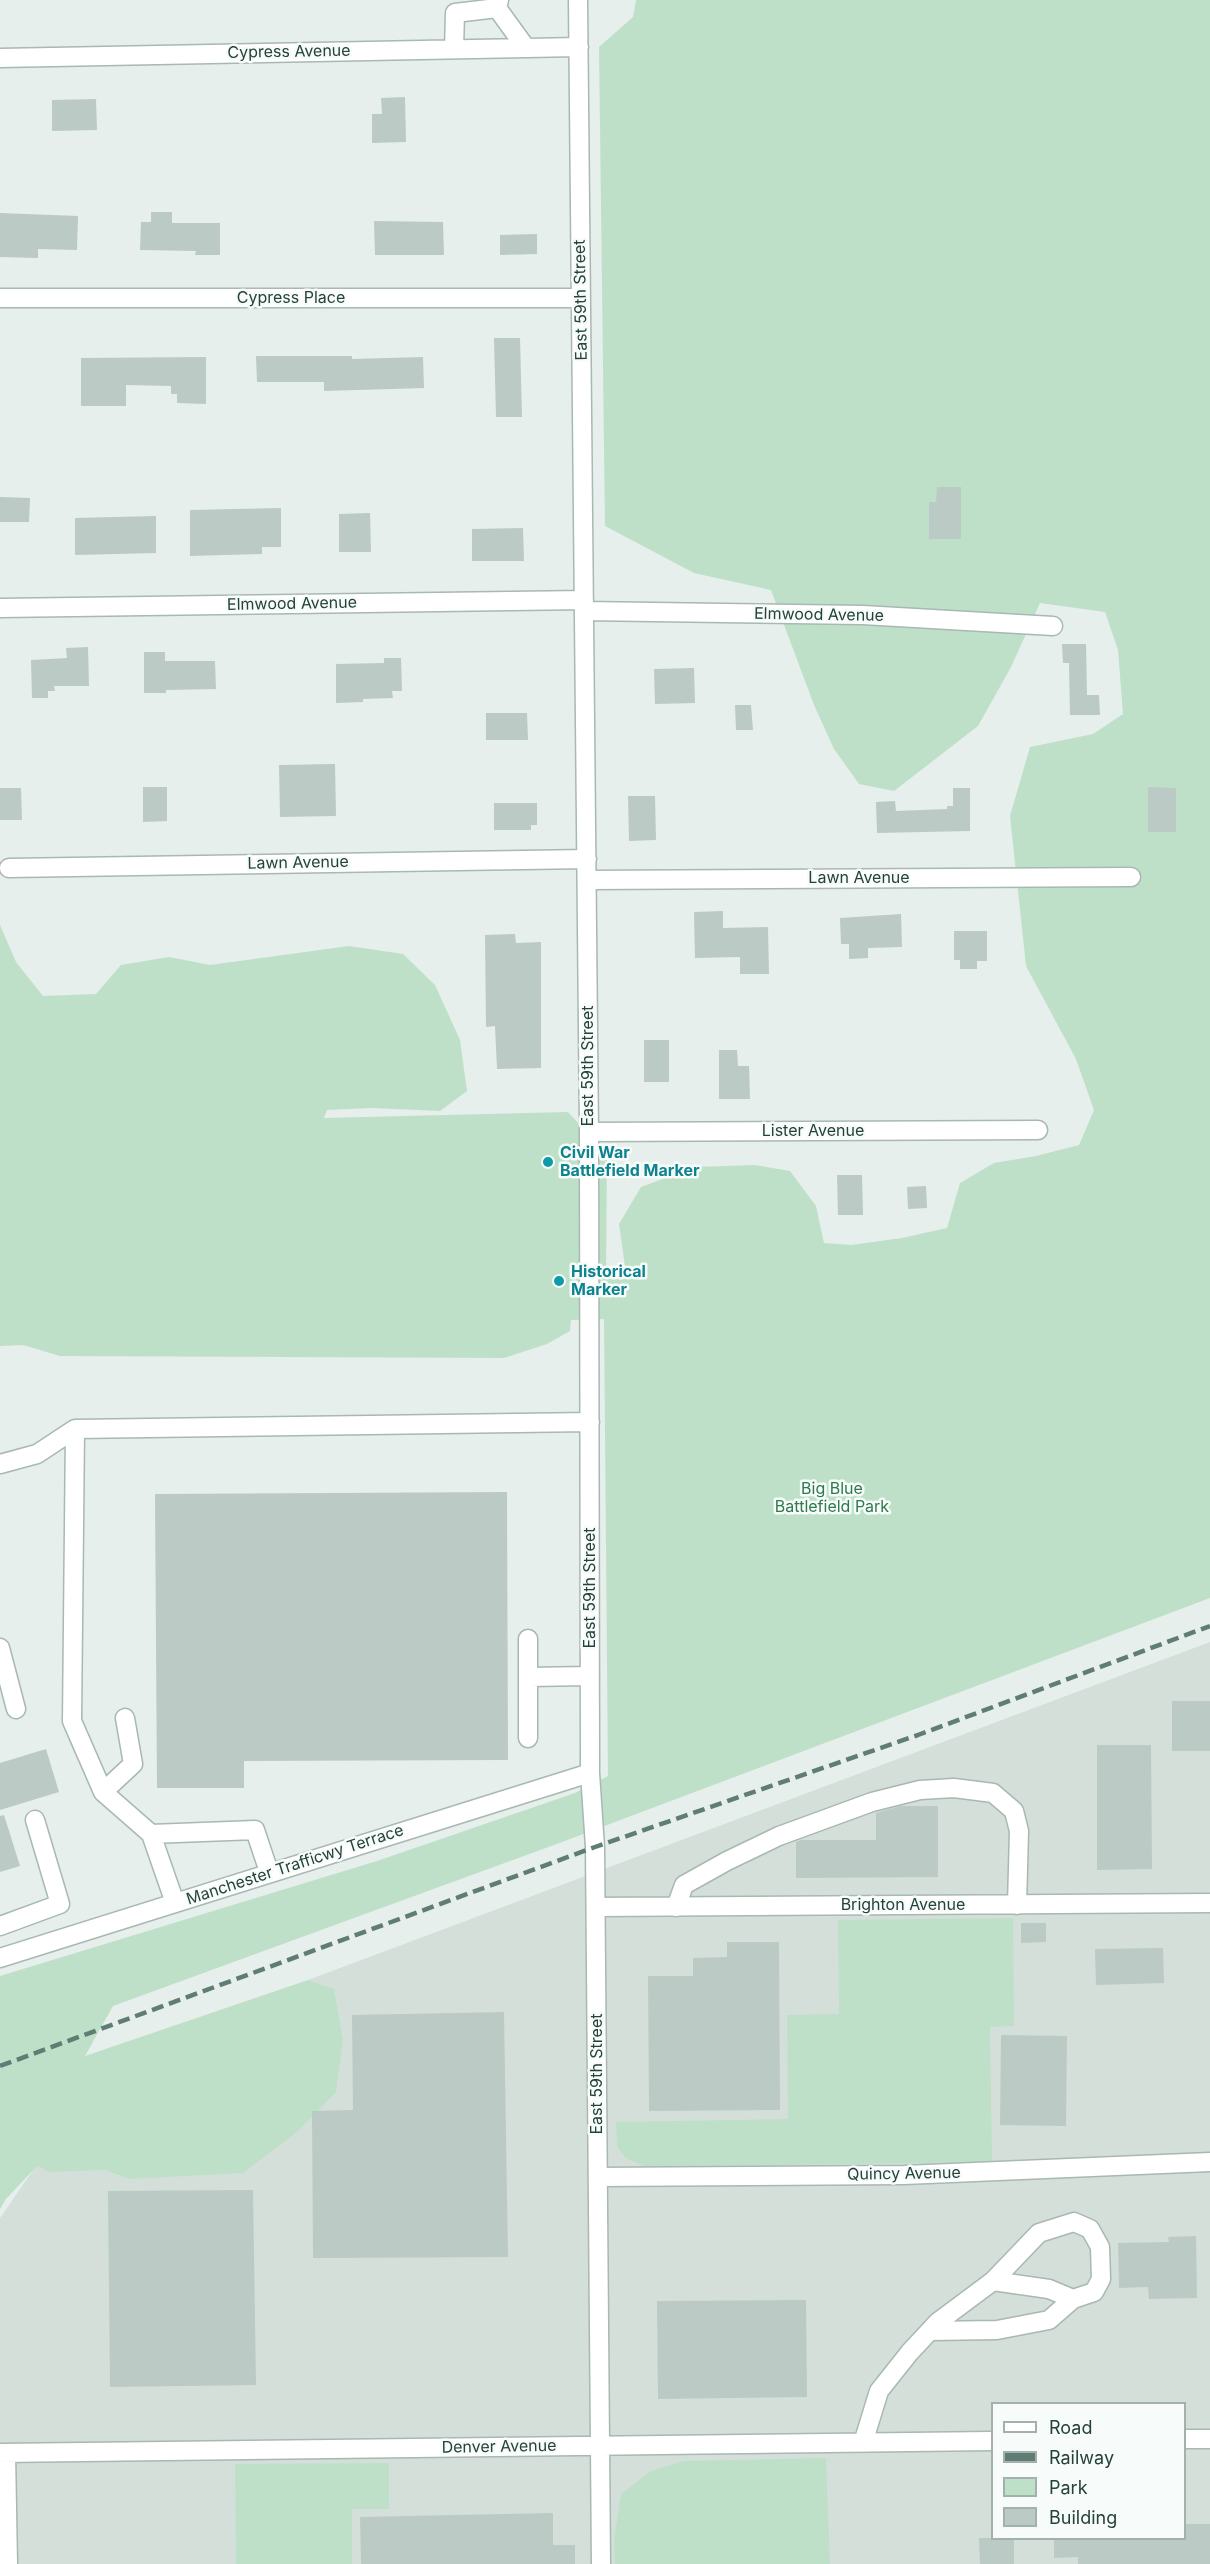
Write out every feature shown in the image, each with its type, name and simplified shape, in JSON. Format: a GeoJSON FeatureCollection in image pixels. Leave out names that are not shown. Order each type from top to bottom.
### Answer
{"type":"FeatureCollection","features":[{"type":"Feature","properties":{"kind":"street","name":"East 59th Street"},"geometry":{"type":"LineString","coordinates":[[578,0],[589,1132],[590,1773],[596,1907],[601,2564]]}},
{"type":"Feature","properties":{"kind":"street"},"geometry":{"type":"LineString","coordinates":[[454,49],[455,13],[498,4],[526,48]]}},
{"type":"Feature","properties":{"kind":"street","name":"Cypress Avenue"},"geometry":{"type":"LineString","coordinates":[[0,58],[579,47]]}},
{"type":"Feature","properties":{"kind":"street","name":"Cypress Place"},"geometry":{"type":"LineString","coordinates":[[0,298],[581,298]]}},
{"type":"Feature","properties":{"kind":"street","name":"Elmwood Avenue"},"geometry":{"type":"LineString","coordinates":[[0,608],[584,605],[863,615],[1053,626]]}},
{"type":"Feature","properties":{"kind":"street","name":"Lawn Avenue"},"geometry":{"type":"LineString","coordinates":[[9,868],[587,859]]}},
{"type":"Feature","properties":{"kind":"street","name":"Lawn Avenue"},"geometry":{"type":"LineString","coordinates":[[587,880],[1131,877]]}},
{"type":"Feature","properties":{"kind":"street","name":"Lister Avenue"},"geometry":{"type":"LineString","coordinates":[[589,1132],[1038,1130]]}},
{"type":"Feature","properties":{"kind":"street"},"geometry":{"type":"LineString","coordinates":[[0,1464],[37,1454],[75,1429],[590,1422]]}},
{"type":"Feature","properties":{"kind":"street"},"geometry":{"type":"LineString","coordinates":[[75,1429],[72,1721],[103,1792],[151,1834],[175,1903]]}},
{"type":"Feature","properties":{"kind":"street"},"geometry":{"type":"LineString","coordinates":[[528,1639],[528,1738]]}},
{"type":"Feature","properties":{"kind":"street"},"geometry":{"type":"LineString","coordinates":[[0,1648],[16,1709]]}},
{"type":"Feature","properties":{"kind":"street"},"geometry":{"type":"LineString","coordinates":[[528,1677],[590,1676]]}},
{"type":"Feature","properties":{"kind":"street"},"geometry":{"type":"LineString","coordinates":[[103,1792],[133,1764],[125,1718]]}},
{"type":"Feature","properties":{"kind":"street","name":"Manchester Trafficwy Terrace"},"geometry":{"type":"LineString","coordinates":[[0,1958],[268,1872],[590,1773]]}},
{"type":"Feature","properties":{"kind":"street"},"geometry":{"type":"LineString","coordinates":[[676,1907],[684,1885],[779,1836],[872,1802],[920,1790],[954,1788],[993,1793],[1014,1812],[1019,1831],[1017,1905]]}},
{"type":"Feature","properties":{"kind":"street"},"geometry":{"type":"LineString","coordinates":[[0,1926],[60,1904],[35,1820]]}},
{"type":"Feature","properties":{"kind":"street"},"geometry":{"type":"LineString","coordinates":[[151,1834],[255,1830],[268,1872]]}},
{"type":"Feature","properties":{"kind":"street","name":"Brighton Avenue"},"geometry":{"type":"LineString","coordinates":[[596,1907],[1210,1903]]}},
{"type":"Feature","properties":{"kind":"street","name":"Quincy Avenue"},"geometry":{"type":"LineString","coordinates":[[598,2177],[904,2175],[1210,2162]]}},
{"type":"Feature","properties":{"kind":"street"},"geometry":{"type":"LineString","coordinates":[[863,2443],[879,2391],[930,2331],[938,2322],[993,2281],[1039,2233],[1074,2222],[1090,2229],[1101,2247],[1101,2279],[1094,2292],[1073,2299],[1049,2320],[997,2330],[930,2331]]}},
{"type":"Feature","properties":{"kind":"street"},"geometry":{"type":"LineString","coordinates":[[993,2281],[1049,2289],[1073,2299]]}},
{"type":"Feature","properties":{"kind":"street"},"geometry":{"type":"LineString","coordinates":[[1186,2439],[1210,2439]]}},
{"type":"Feature","properties":{"kind":"street","name":"Denver Avenue"},"geometry":{"type":"LineString","coordinates":[[3,2453],[991,2441]]}},
{"type":"Feature","properties":{"kind":"street"},"geometry":{"type":"LineString","coordinates":[[3,2453],[8,2564]]}},
{"type":"Feature","properties":{"kind":"shaded area"},"geometry":{"type":"Polygon","coordinates":[[[1210,1642],[1210,2564],[0,2564],[0,2218],[36,2166],[104,2170],[128,2179],[334,1990],[308,1980],[1210,1642]]]}},
{"type":"Feature","properties":{"kind":"green space","name":"Big Blue Battlefield Park"},"geometry":{"type":"Polygon","coordinates":[[[636,0],[1210,0],[1210,1598],[554,1845],[113,2006],[85,2056],[308,1980],[334,1989],[343,2040],[336,2092],[297,2132],[243,2173],[128,2179],[104,2170],[49,2172],[37,2166],[6,2199],[0,2209],[0,1976],[377,1861],[575,1793],[608,1776],[604,1319],[571,1320],[570,1331],[547,1344],[504,1358],[60,1356],[23,1345],[0,1346],[0,925],[16,962],[43,996],[96,994],[121,965],[169,957],[210,965],[349,946],[403,954],[435,985],[460,1040],[467,1091],[440,1111],[372,1108],[327,1110],[324,1118],[568,1112],[607,1155],[606,1275],[626,1274],[619,1224],[641,1187],[695,1167],[755,1165],[790,1171],[816,1206],[824,1243],[851,1245],[902,1238],[947,1228],[960,1183],[994,1163],[1036,1156],[1079,1145],[1094,1110],[1076,1059],[1026,966],[1010,816],[1030,747],[1093,734],[1123,714],[1118,650],[1105,612],[1040,603],[1011,667],[978,726],[894,791],[859,784],[834,749],[814,705],[771,590],[694,573],[605,526],[599,47],[633,17],[636,0]]]}},
{"type":"Feature","properties":{"kind":"green space"},"geometry":{"type":"Polygon","coordinates":[[[1013,1918],[1014,2026],[990,2027],[992,2162],[646,2167],[626,2158],[617,2147],[616,2122],[788,2119],[787,2015],[839,2014],[838,1920],[1013,1918]]]}},
{"type":"Feature","properties":{"kind":"green space"},"geometry":{"type":"Polygon","coordinates":[[[826,2458],[830,2564],[615,2564],[614,2540],[621,2494],[651,2471],[684,2461],[826,2458]]]}},
{"type":"Feature","properties":{"kind":"green space"},"geometry":{"type":"Polygon","coordinates":[[[389,2463],[389,2509],[352,2509],[352,2564],[236,2564],[235,2464],[389,2463]]]}},
{"type":"Feature","properties":{"kind":"building"},"geometry":{"type":"Polygon","coordinates":[[[405,97],[406,142],[372,143],[372,114],[382,114],[381,98],[405,97]]]}},
{"type":"Feature","properties":{"kind":"building"},"geometry":{"type":"Polygon","coordinates":[[[96,99],[97,130],[52,131],[52,100],[96,99]]]}},
{"type":"Feature","properties":{"kind":"building"},"geometry":{"type":"Polygon","coordinates":[[[151,212],[172,212],[172,223],[220,223],[220,255],[195,255],[196,251],[140,250],[141,222],[151,222],[151,212]]]}},
{"type":"Feature","properties":{"kind":"building"},"geometry":{"type":"Polygon","coordinates":[[[0,213],[78,216],[77,250],[38,249],[38,258],[0,257],[0,213]]]}},
{"type":"Feature","properties":{"kind":"building"},"geometry":{"type":"Polygon","coordinates":[[[374,221],[443,222],[444,255],[375,255],[374,221]]]}},
{"type":"Feature","properties":{"kind":"building"},"geometry":{"type":"Polygon","coordinates":[[[537,234],[537,254],[500,255],[500,235],[537,234]]]}},
{"type":"Feature","properties":{"kind":"building"},"geometry":{"type":"Polygon","coordinates":[[[494,338],[520,338],[522,417],[496,417],[494,338]]]}},
{"type":"Feature","properties":{"kind":"building"},"geometry":{"type":"Polygon","coordinates":[[[256,356],[352,356],[352,359],[423,357],[424,388],[324,391],[324,382],[257,382],[256,356]]]}},
{"type":"Feature","properties":{"kind":"building"},"geometry":{"type":"Polygon","coordinates":[[[206,357],[206,404],[177,403],[177,394],[171,394],[171,386],[126,385],[126,406],[81,406],[81,358],[206,357]]]}},
{"type":"Feature","properties":{"kind":"building"},"geometry":{"type":"Polygon","coordinates":[[[937,487],[961,487],[961,539],[929,539],[929,502],[936,502],[937,487]]]}},
{"type":"Feature","properties":{"kind":"building"},"geometry":{"type":"Polygon","coordinates":[[[0,497],[30,498],[29,522],[0,522],[0,497]]]}},
{"type":"Feature","properties":{"kind":"building"},"geometry":{"type":"Polygon","coordinates":[[[281,508],[281,547],[262,547],[262,554],[190,556],[190,510],[281,508]]]}},
{"type":"Feature","properties":{"kind":"building"},"geometry":{"type":"Polygon","coordinates":[[[370,513],[371,552],[339,552],[339,514],[370,513]]]}},
{"type":"Feature","properties":{"kind":"building"},"geometry":{"type":"Polygon","coordinates":[[[156,516],[156,553],[75,555],[75,518],[156,516]]]}},
{"type":"Feature","properties":{"kind":"building"},"geometry":{"type":"Polygon","coordinates":[[[523,528],[524,561],[472,561],[472,529],[523,528]]]}},
{"type":"Feature","properties":{"kind":"building"},"geometry":{"type":"Polygon","coordinates":[[[1062,644],[1086,644],[1087,695],[1099,695],[1100,715],[1070,715],[1069,663],[1063,663],[1062,644]]]}},
{"type":"Feature","properties":{"kind":"building"},"geometry":{"type":"Polygon","coordinates":[[[88,647],[89,686],[54,686],[55,691],[48,691],[48,698],[32,698],[31,660],[67,658],[66,648],[88,647]]]}},
{"type":"Feature","properties":{"kind":"building"},"geometry":{"type":"Polygon","coordinates":[[[144,652],[165,652],[165,661],[215,661],[216,689],[144,693],[144,652]]]}},
{"type":"Feature","properties":{"kind":"building"},"geometry":{"type":"Polygon","coordinates":[[[384,658],[401,658],[402,691],[392,691],[393,698],[336,703],[336,664],[384,663],[384,658]]]}},
{"type":"Feature","properties":{"kind":"building"},"geometry":{"type":"Polygon","coordinates":[[[694,668],[695,703],[655,704],[654,669],[694,668]]]}},
{"type":"Feature","properties":{"kind":"building"},"geometry":{"type":"Polygon","coordinates":[[[735,705],[751,705],[753,730],[736,730],[735,705]]]}},
{"type":"Feature","properties":{"kind":"building"},"geometry":{"type":"Polygon","coordinates":[[[486,713],[527,713],[528,740],[486,740],[486,713]]]}},
{"type":"Feature","properties":{"kind":"building"},"geometry":{"type":"Polygon","coordinates":[[[335,764],[336,816],[280,817],[279,765],[335,764]]]}},
{"type":"Feature","properties":{"kind":"building"},"geometry":{"type":"Polygon","coordinates":[[[143,787],[167,787],[167,821],[143,822],[143,787]]]}},
{"type":"Feature","properties":{"kind":"building"},"geometry":{"type":"Polygon","coordinates":[[[1148,787],[1176,788],[1176,832],[1148,832],[1148,787]]]}},
{"type":"Feature","properties":{"kind":"building"},"geometry":{"type":"Polygon","coordinates":[[[0,788],[21,788],[22,820],[0,820],[0,788]]]}},
{"type":"Feature","properties":{"kind":"building"},"geometry":{"type":"Polygon","coordinates":[[[953,788],[970,788],[970,831],[877,833],[876,802],[895,801],[896,811],[947,809],[947,806],[953,806],[953,788]]]}},
{"type":"Feature","properties":{"kind":"building"},"geometry":{"type":"Polygon","coordinates":[[[628,796],[655,796],[656,840],[629,841],[628,796]]]}},
{"type":"Feature","properties":{"kind":"building"},"geometry":{"type":"Polygon","coordinates":[[[494,803],[537,803],[537,825],[531,825],[531,830],[494,830],[494,803]]]}},
{"type":"Feature","properties":{"kind":"building"},"geometry":{"type":"Polygon","coordinates":[[[723,911],[723,928],[768,927],[769,974],[740,974],[740,957],[695,958],[694,912],[723,911]]]}},
{"type":"Feature","properties":{"kind":"building"},"geometry":{"type":"Polygon","coordinates":[[[901,914],[902,947],[868,948],[868,958],[849,959],[849,944],[841,944],[840,918],[901,914]]]}},
{"type":"Feature","properties":{"kind":"building"},"geometry":{"type":"Polygon","coordinates":[[[954,931],[987,931],[987,961],[977,961],[977,969],[960,969],[960,960],[954,960],[954,931]]]}},
{"type":"Feature","properties":{"kind":"building"},"geometry":{"type":"Polygon","coordinates":[[[515,934],[516,943],[541,942],[541,1068],[497,1069],[495,1026],[486,1027],[485,935],[515,934]]]}},
{"type":"Feature","properties":{"kind":"building"},"geometry":{"type":"Polygon","coordinates":[[[644,1040],[669,1040],[669,1082],[644,1082],[644,1040]]]}},
{"type":"Feature","properties":{"kind":"building"},"geometry":{"type":"Polygon","coordinates":[[[719,1050],[737,1050],[738,1066],[749,1066],[750,1099],[719,1099],[719,1050]]]}},
{"type":"Feature","properties":{"kind":"building"},"geometry":{"type":"Polygon","coordinates":[[[837,1175],[862,1175],[863,1215],[838,1215],[837,1175]]]}},
{"type":"Feature","properties":{"kind":"building"},"geometry":{"type":"Polygon","coordinates":[[[926,1186],[927,1208],[908,1209],[907,1187],[926,1186]]]}},
{"type":"Feature","properties":{"kind":"building"},"geometry":{"type":"Polygon","coordinates":[[[507,1492],[508,1760],[244,1761],[244,1788],[157,1788],[155,1494],[507,1492]]]}},
{"type":"Feature","properties":{"kind":"building"},"geometry":{"type":"Polygon","coordinates":[[[1172,1701],[1210,1701],[1210,1751],[1172,1751],[1172,1701]]]}},
{"type":"Feature","properties":{"kind":"building"},"geometry":{"type":"Polygon","coordinates":[[[1097,1745],[1151,1745],[1152,1869],[1097,1870],[1097,1745]]]}},
{"type":"Feature","properties":{"kind":"building"},"geometry":{"type":"Polygon","coordinates":[[[46,1749],[59,1792],[0,1810],[0,1763],[46,1749]]]}},
{"type":"Feature","properties":{"kind":"building"},"geometry":{"type":"Polygon","coordinates":[[[901,1806],[938,1806],[938,1877],[796,1878],[796,1842],[801,1840],[876,1840],[876,1813],[901,1806]]]}},
{"type":"Feature","properties":{"kind":"building"},"geometry":{"type":"Polygon","coordinates":[[[4,1815],[20,1866],[0,1872],[0,1816],[4,1815]]]}},
{"type":"Feature","properties":{"kind":"building"},"geometry":{"type":"Polygon","coordinates":[[[1021,1923],[1046,1923],[1046,1942],[1021,1943],[1021,1923]]]}},
{"type":"Feature","properties":{"kind":"building"},"geometry":{"type":"Polygon","coordinates":[[[727,1942],[779,1942],[780,2110],[649,2111],[648,1976],[693,1976],[693,1958],[727,1957],[727,1942]]]}},
{"type":"Feature","properties":{"kind":"building"},"geometry":{"type":"Polygon","coordinates":[[[1163,1948],[1164,1983],[1096,1985],[1095,1949],[1163,1948]]]}},
{"type":"Feature","properties":{"kind":"building"},"geometry":{"type":"Polygon","coordinates":[[[504,2012],[508,2257],[313,2258],[312,2111],[353,2110],[352,2015],[504,2012]]]}},
{"type":"Feature","properties":{"kind":"building"},"geometry":{"type":"Polygon","coordinates":[[[1001,2035],[1067,2036],[1066,2126],[1000,2125],[1001,2035]]]}},
{"type":"Feature","properties":{"kind":"building"},"geometry":{"type":"Polygon","coordinates":[[[253,2190],[256,2385],[110,2387],[108,2191],[253,2190]]]}},
{"type":"Feature","properties":{"kind":"building"},"geometry":{"type":"Polygon","coordinates":[[[1196,2236],[1197,2298],[1149,2299],[1148,2287],[1119,2288],[1118,2243],[1169,2242],[1168,2237],[1196,2236]]]}},
{"type":"Feature","properties":{"kind":"building"},"geometry":{"type":"Polygon","coordinates":[[[806,2300],[807,2397],[658,2399],[657,2301],[806,2300]]]}},
{"type":"Feature","properties":{"kind":"building"},"geometry":{"type":"Polygon","coordinates":[[[553,2513],[553,2545],[575,2545],[575,2564],[361,2564],[360,2517],[553,2513]]]}},
{"type":"Feature","properties":{"kind":"building"},"geometry":{"type":"Polygon","coordinates":[[[1186,2524],[1210,2524],[1210,2564],[1078,2564],[1078,2557],[1054,2558],[1054,2540],[1186,2540],[1186,2524]]]}},
{"type":"Feature","properties":{"kind":"building"},"geometry":{"type":"Polygon","coordinates":[[[979,2538],[1014,2540],[1014,2564],[980,2564],[979,2538]]]}},
{"type":"Feature","properties":{"kind":"railway"},"geometry":{"type":"LineString","coordinates":[[0,2066],[595,1847],[918,1735],[1210,1626]]}},
{"type":"Feature","properties":{"kind":"place","name":"Civil War Battlefield Marker"},"geometry":{"type":"Point","coordinates":[548,1162]}},
{"type":"Feature","properties":{"kind":"place","name":"Historical Marker"},"geometry":{"type":"Point","coordinates":[559,1281]}}]}
